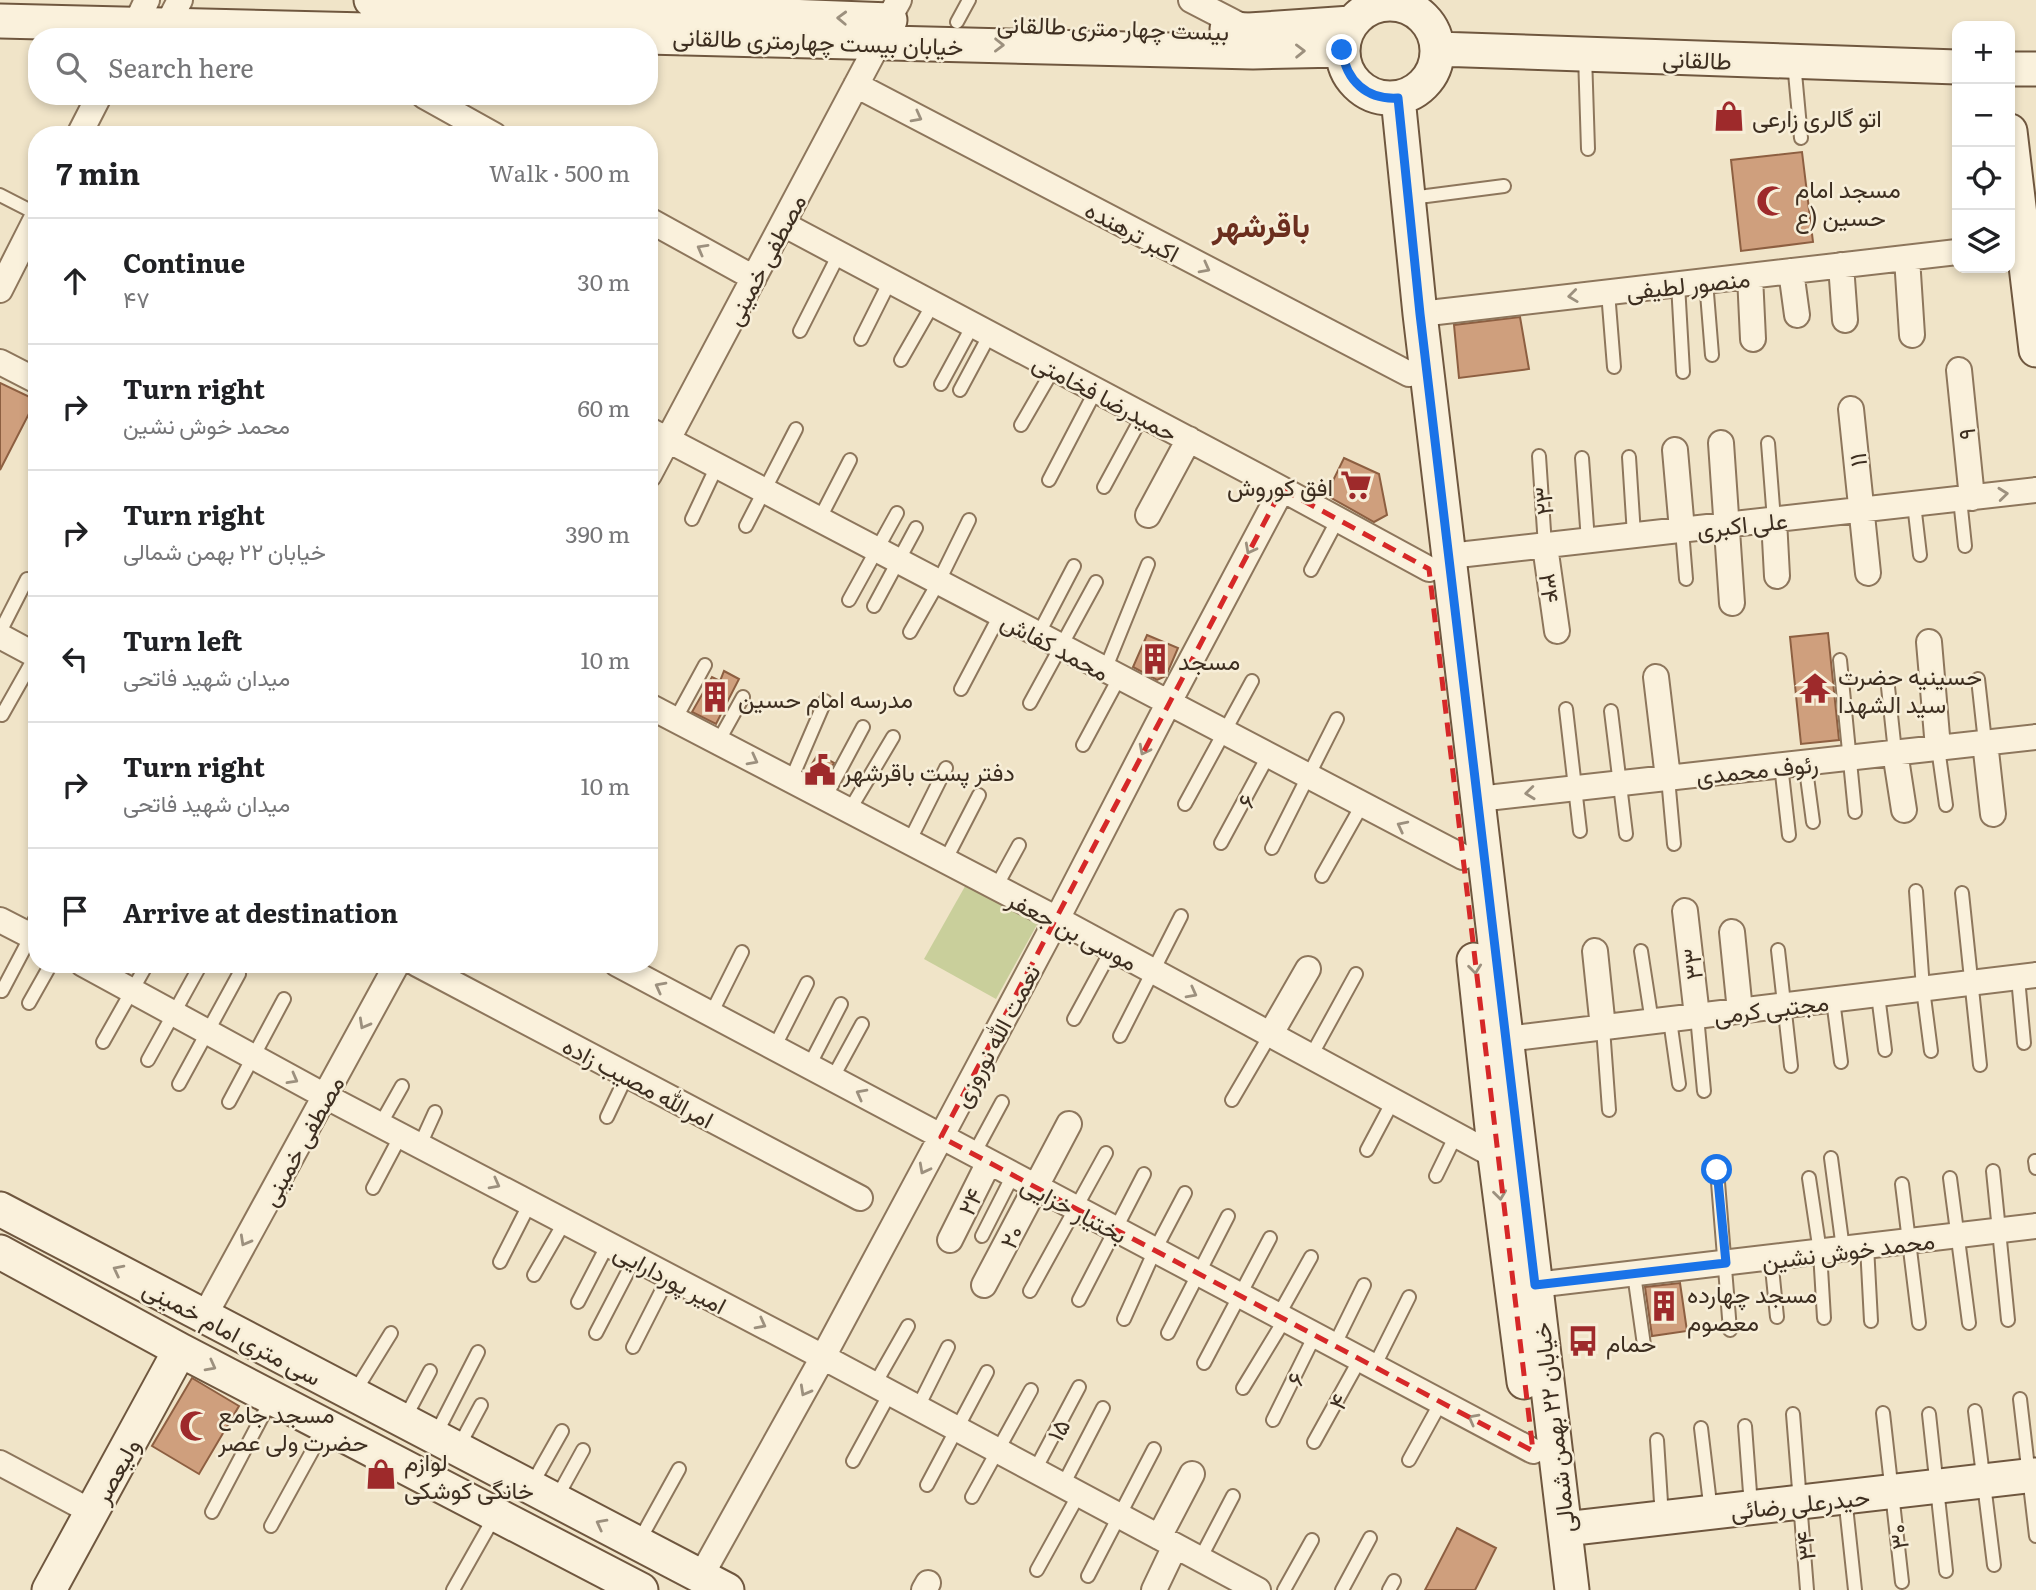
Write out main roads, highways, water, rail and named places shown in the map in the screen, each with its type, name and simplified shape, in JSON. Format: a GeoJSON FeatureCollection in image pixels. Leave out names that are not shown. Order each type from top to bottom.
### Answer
{"type":"FeatureCollection","features":[{"type":"Feature","properties":{"kind":"place","name":"اتو گالری زارعی"},"geometry":{"type":"Point","coordinates":[1729,116]}},
{"type":"Feature","properties":{"kind":"place","name":"مسجد امام حسین (ع"},"geometry":{"type":"Point","coordinates":[1772,201]}},
{"type":"Feature","properties":{"kind":"place","name":"افق کوروش"},"geometry":{"type":"Point","coordinates":[1356,485]}},
{"type":"Feature","properties":{"kind":"place","name":"مسجد"},"geometry":{"type":"Point","coordinates":[1155,659]}},
{"type":"Feature","properties":{"kind":"place","name":"حسینیه حضرت سید الشهدا"},"geometry":{"type":"Point","coordinates":[1815,688]}},
{"type":"Feature","properties":{"kind":"place","name":"مدرسه امام حسین"},"geometry":{"type":"Point","coordinates":[715,697]}},
{"type":"Feature","properties":{"kind":"place","name":"دفتر پست باقرشهر"},"geometry":{"type":"Point","coordinates":[820,770]}},
{"type":"Feature","properties":{"kind":"place","name":"مسجد چهارده معصوم"},"geometry":{"type":"Point","coordinates":[1664,1306]}},
{"type":"Feature","properties":{"kind":"place","name":"حمام"},"geometry":{"type":"Point","coordinates":[1583,1341]}},
{"type":"Feature","properties":{"kind":"place","name":"مسجد جامع حضرت ولی عصر"},"geometry":{"type":"Point","coordinates":[195,1426]}},
{"type":"Feature","properties":{"kind":"place","name":"لوازم خانگی کوشکی"},"geometry":{"type":"Point","coordinates":[381,1474]}},
{"type":"Feature","properties":{"kind":"district","name":"باقرشهر"},"geometry":{"type":"Point","coordinates":[1261,223]}}]}
